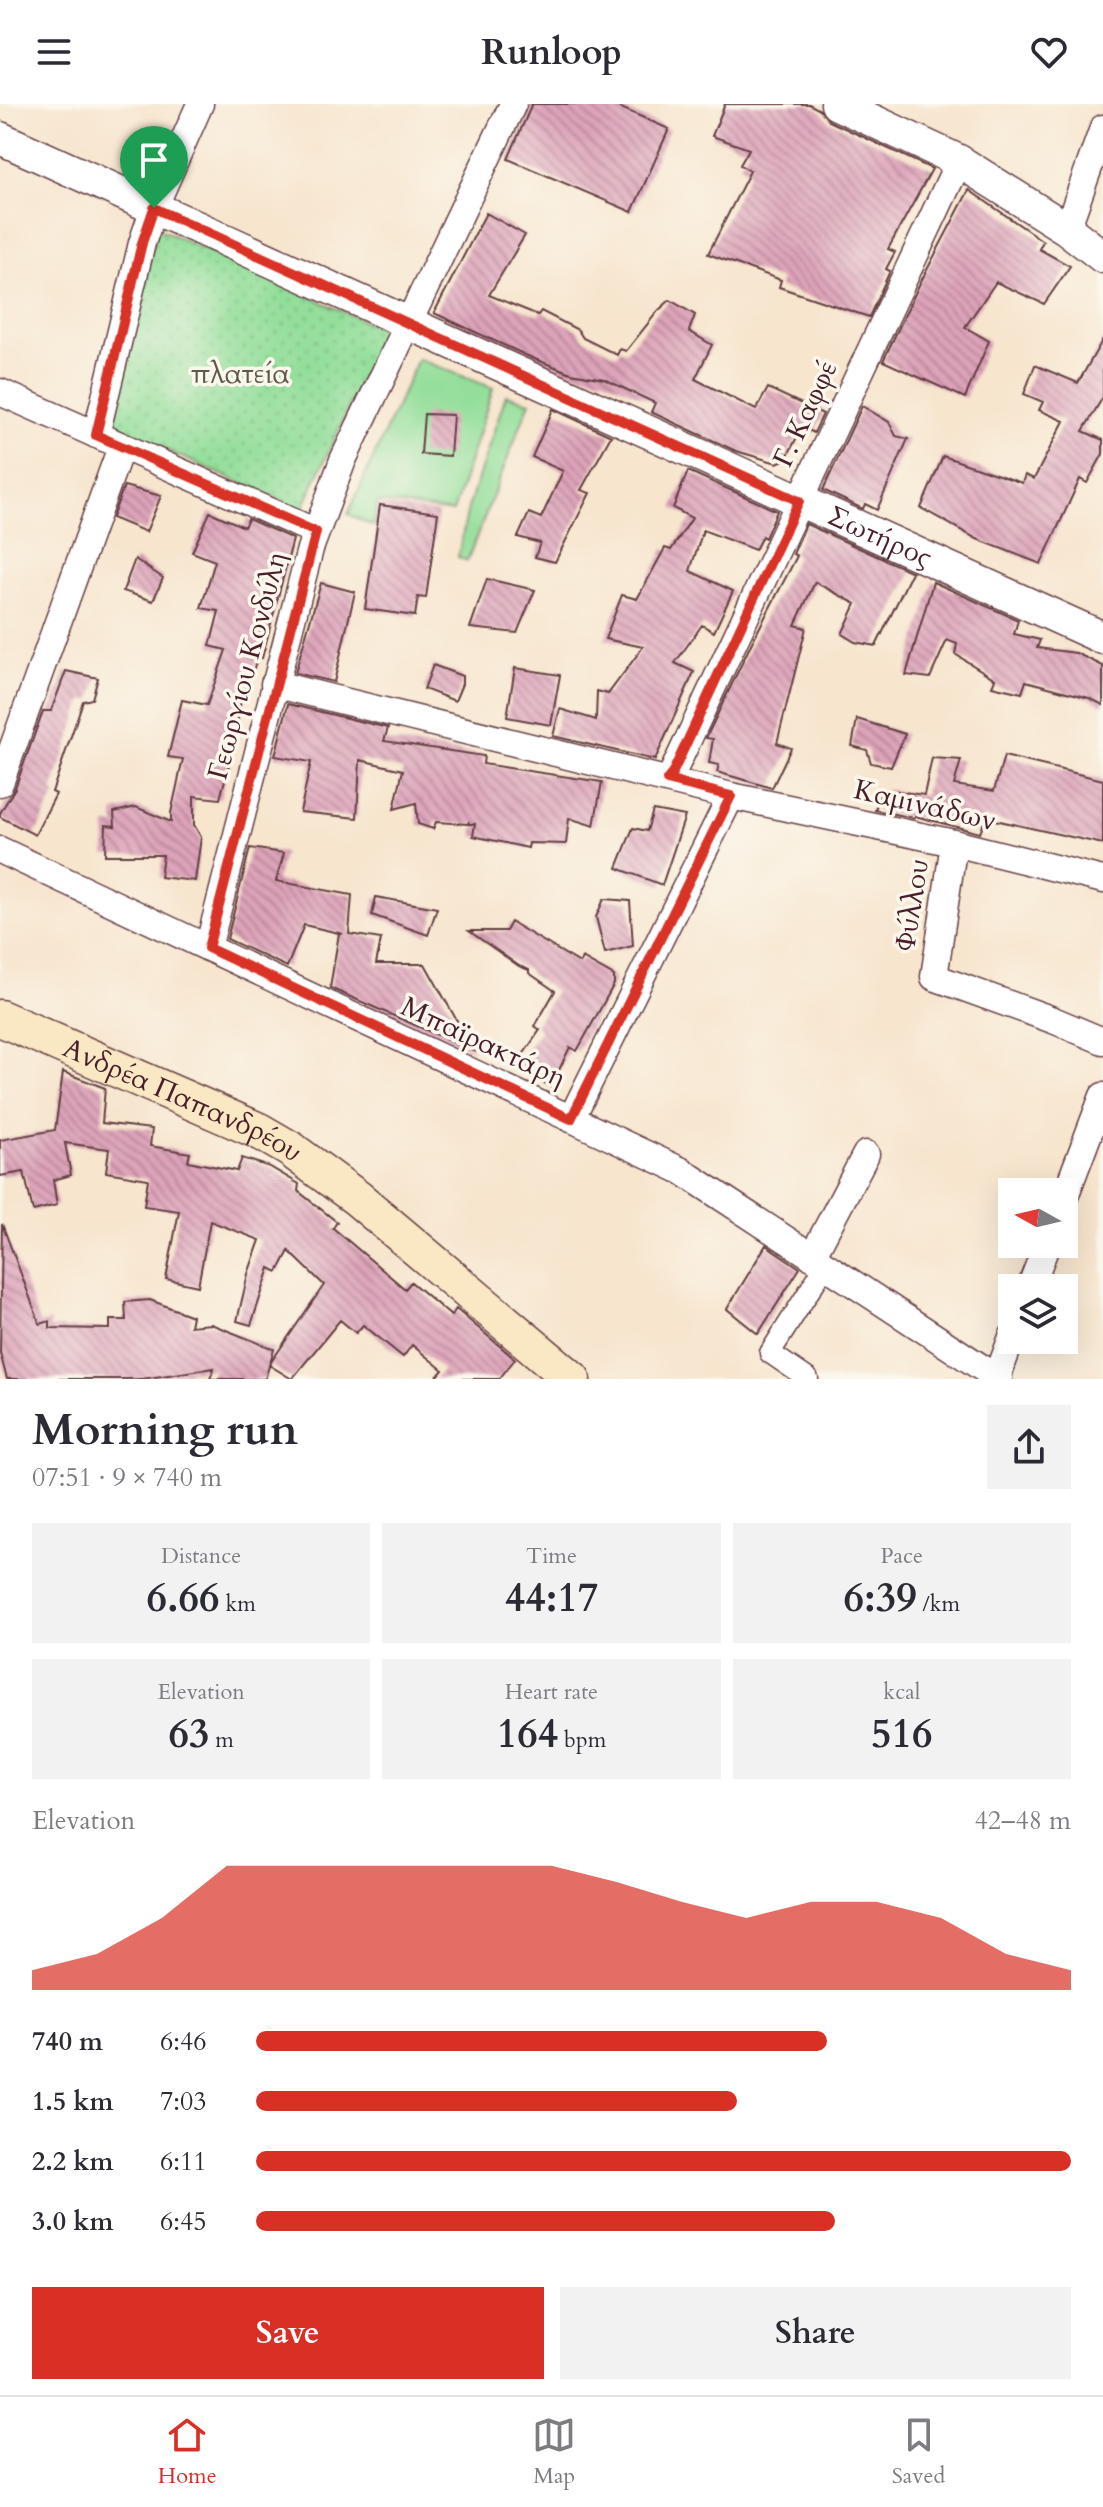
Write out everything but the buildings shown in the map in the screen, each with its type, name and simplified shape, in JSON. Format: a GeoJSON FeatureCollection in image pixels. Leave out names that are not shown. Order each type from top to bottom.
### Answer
{"type":"FeatureCollection","features":[{"type":"Feature","properties":{"kind":"main road","name":"Ανδρέα Παπανδρέου"},"geometry":{"type":"LineString","coordinates":[[0,1018],[259,1131],[290,1149],[357,1198],[571,1379]]}},
{"type":"Feature","properties":{"kind":"street"},"geometry":{"type":"LineString","coordinates":[[96,435],[142,243],[154,208],[200,104]]}},
{"type":"Feature","properties":{"kind":"street","name":"Γεωργίου Κονδύλη"},"geometry":{"type":"LineString","coordinates":[[208,948],[274,684],[316,532],[343,460],[513,104]]}},
{"type":"Feature","properties":{"kind":"street"},"geometry":{"type":"LineString","coordinates":[[837,104],[959,161],[1067,229],[1103,257]]}},
{"type":"Feature","properties":{"kind":"street"},"geometry":{"type":"LineString","coordinates":[[1067,229],[1103,128]]}},
{"type":"Feature","properties":{"kind":"street","name":"Σωτήρος"},"geometry":{"type":"LineString","coordinates":[[0,138],[1103,638]]}},
{"type":"Feature","properties":{"kind":"street","name":"Γ. Καφφέ"},"geometry":{"type":"LineString","coordinates":[[667,780],[959,161]]}},
{"type":"Feature","properties":{"kind":"street"},"geometry":{"type":"LineString","coordinates":[[0,392],[316,532]]}},
{"type":"Feature","properties":{"kind":"street"},"geometry":{"type":"LineString","coordinates":[[0,783],[121,447]]}},
{"type":"Feature","properties":{"kind":"street"},"geometry":{"type":"LineString","coordinates":[[274,684],[731,796],[571,1119]]}},
{"type":"Feature","properties":{"kind":"street","name":"Καμινάδων"},"geometry":{"type":"LineString","coordinates":[[731,796],[954,843],[1103,880]]}},
{"type":"Feature","properties":{"kind":"street","name":"Φύλλου"},"geometry":{"type":"LineString","coordinates":[[954,843],[934,977],[1103,1041]]}},
{"type":"Feature","properties":{"kind":"street","name":"Μπαϊρακτάρη"},"geometry":{"type":"LineString","coordinates":[[0,850],[634,1147],[689,1176],[998,1378]]}},
{"type":"Feature","properties":{"kind":"street"},"geometry":{"type":"LineString","coordinates":[[1072,1178],[1103,1096]]}},
{"type":"Feature","properties":{"kind":"street"},"geometry":{"type":"LineString","coordinates":[[808,1379],[770,1353],[818,1261],[866,1154]]}},
{"type":"Feature","properties":{"kind":"street"},"geometry":{"type":"LineString","coordinates":[[998,1378],[1006,1354]]}},
{"type":"Feature","properties":{"kind":"green space","name":"πλατεία"},"geometry":{"type":"Polygon","coordinates":[[[157,228],[384,330],[302,510],[111,426],[157,228]]]}},
{"type":"Feature","properties":{"kind":"green space"},"geometry":{"type":"Polygon","coordinates":[[[418,359],[493,388],[453,512],[378,502],[373,526],[348,514],[418,359]]]}},
{"type":"Feature","properties":{"kind":"green space"},"geometry":{"type":"Polygon","coordinates":[[[506,395],[530,402],[467,561],[458,557],[468,508],[506,395]]]}},
{"type":"Feature","properties":{"kind":"route"},"geometry":{"type":"LineString","coordinates":[[154,208],[799,501],[667,780],[731,796],[571,1119],[208,948],[274,684],[316,532],[96,435],[142,243],[154,208]]}}]}
